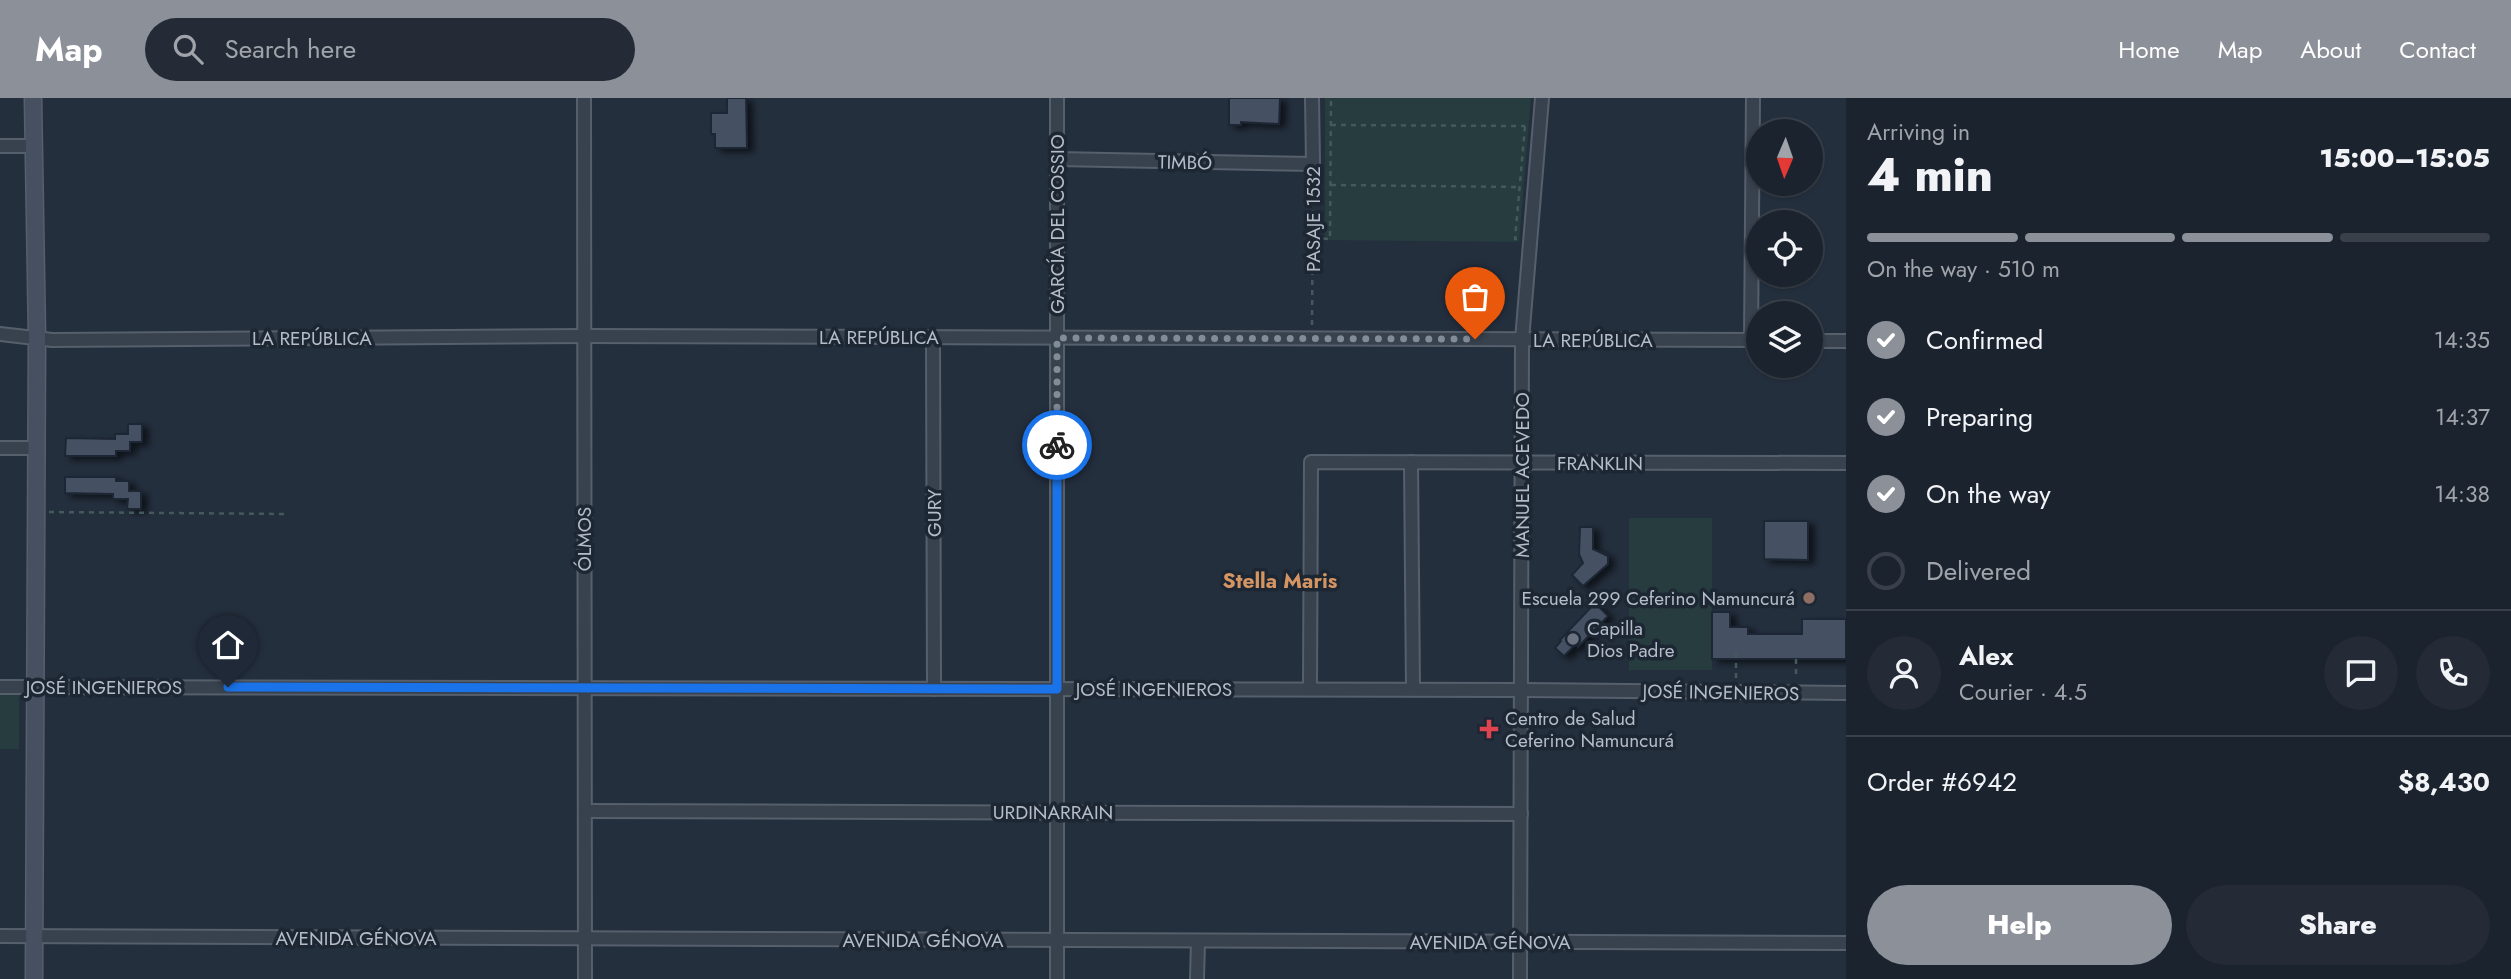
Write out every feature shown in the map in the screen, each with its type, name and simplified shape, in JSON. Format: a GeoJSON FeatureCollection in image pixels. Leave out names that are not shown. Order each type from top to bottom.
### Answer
{"type":"FeatureCollection","features":[{"type":"Feature","properties":{"kind":"street"},"geometry":{"type":"LineString","coordinates":[[33,98],[37,337],[34,979]]}},
{"type":"Feature","properties":{"kind":"street","name":"ÓLMOS"},"geometry":{"type":"LineString","coordinates":[[584,98],[585,979]]}},
{"type":"Feature","properties":{"kind":"street","name":"GARCÍA DEL COSSIO"},"geometry":{"type":"LineString","coordinates":[[1057,98],[1057,979]]}},
{"type":"Feature","properties":{"kind":"street","name":"PASAJE 1532"},"geometry":{"type":"LineString","coordinates":[[1312,98],[1313,164]]}},
{"type":"Feature","properties":{"kind":"street","name":"MANUEL ACEVEDO"},"geometry":{"type":"LineString","coordinates":[[1520,979],[1522,340],[1542,98]]}},
{"type":"Feature","properties":{"kind":"street"},"geometry":{"type":"LineString","coordinates":[[1753,98],[1755,301]]}},
{"type":"Feature","properties":{"kind":"street"},"geometry":{"type":"LineString","coordinates":[[0,146],[33,146]]}},
{"type":"Feature","properties":{"kind":"street","name":"TIMBÓ"},"geometry":{"type":"LineString","coordinates":[[1057,159],[1313,164]]}},
{"type":"Feature","properties":{"kind":"street","name":"LA REPÚBLICA"},"geometry":{"type":"LineString","coordinates":[[0,334],[66,340],[584,336],[1746,340]]}},
{"type":"Feature","properties":{"kind":"street","name":"GURY"},"geometry":{"type":"LineString","coordinates":[[933,337],[934,689]]}},
{"type":"Feature","properties":{"kind":"street"},"geometry":{"type":"LineString","coordinates":[[1823,341],[1846,341]]}},
{"type":"Feature","properties":{"kind":"street"},"geometry":{"type":"LineString","coordinates":[[0,448],[35,448]]}},
{"type":"Feature","properties":{"kind":"street","name":"FRANKLIN"},"geometry":{"type":"LineString","coordinates":[[1310,689],[1311,462],[1846,463]]}},
{"type":"Feature","properties":{"kind":"street"},"geometry":{"type":"LineString","coordinates":[[1411,462],[1413,690]]}},
{"type":"Feature","properties":{"kind":"street","name":"JOSÉ INGENIEROS"},"geometry":{"type":"LineString","coordinates":[[0,687],[1310,689],[1846,693]]}},
{"type":"Feature","properties":{"kind":"street","name":"URDINARRAIN"},"geometry":{"type":"LineString","coordinates":[[585,811],[1521,814]]}},
{"type":"Feature","properties":{"kind":"street","name":"AVENIDA GÉNOVA"},"geometry":{"type":"LineString","coordinates":[[0,936],[1846,943]]}},
{"type":"Feature","properties":{"kind":"street"},"geometry":{"type":"LineString","coordinates":[[1197,979],[1198,941]]}},
{"type":"Feature","properties":{"kind":"path"},"geometry":{"type":"LineString","coordinates":[[1313,238],[1331,239],[1331,98]]}},
{"type":"Feature","properties":{"kind":"path"},"geometry":{"type":"LineString","coordinates":[[1331,125],[1525,126]]}},
{"type":"Feature","properties":{"kind":"path","name":"PASAJE 1532"},"geometry":{"type":"LineString","coordinates":[[1312,339],[1313,164]]}},
{"type":"Feature","properties":{"kind":"path"},"geometry":{"type":"LineString","coordinates":[[1331,185],[1535,187]]}},
{"type":"Feature","properties":{"kind":"path"},"geometry":{"type":"LineString","coordinates":[[36,512],[288,514]]}},
{"type":"Feature","properties":{"kind":"path"},"geometry":{"type":"LineString","coordinates":[[1735,692],[1736,651]]}},
{"type":"Feature","properties":{"kind":"path"},"geometry":{"type":"LineString","coordinates":[[1796,659],[1796,693]]}},
{"type":"Feature","properties":{"kind":"green space"},"geometry":{"type":"Polygon","coordinates":[[[1325,98],[1531,98],[1519,242],[1325,240],[1325,98]]]}},
{"type":"Feature","properties":{"kind":"green space"},"geometry":{"type":"Polygon","coordinates":[[[1629,518],[1712,518],[1712,670],[1629,670],[1629,518]]]}},
{"type":"Feature","properties":{"kind":"green space"},"geometry":{"type":"Polygon","coordinates":[[[0,694],[19,694],[19,749],[0,749],[0,694]]]}},
{"type":"Feature","properties":{"kind":"building"},"geometry":{"type":"Polygon","coordinates":[[[727,98],[746,98],[747,148],[715,148],[715,134],[711,134],[711,113],[727,113],[727,98]]]}},
{"type":"Feature","properties":{"kind":"building"},"geometry":{"type":"Polygon","coordinates":[[[1229,98],[1280,98],[1279,124],[1241,122],[1241,125],[1229,125],[1229,98]]]}},
{"type":"Feature","properties":{"kind":"building"},"geometry":{"type":"Polygon","coordinates":[[[128,424],[142,424],[142,442],[130,442],[130,451],[116,451],[116,456],[65,456],[66,438],[115,439],[115,434],[128,434],[128,424]]]}},
{"type":"Feature","properties":{"kind":"building"},"geometry":{"type":"Polygon","coordinates":[[[65,477],[116,477],[116,481],[129,481],[129,491],[141,491],[141,509],[127,509],[128,499],[113,499],[113,494],[65,493],[65,477]]]}},
{"type":"Feature","properties":{"kind":"building"},"geometry":{"type":"Polygon","coordinates":[[[1764,521],[1808,521],[1808,560],[1764,559],[1764,521]]]}},
{"type":"Feature","properties":{"kind":"building"},"geometry":{"type":"Polygon","coordinates":[[[1580,527],[1593,527],[1593,549],[1608,556],[1608,564],[1583,586],[1572,575],[1583,563],[1579,554],[1580,527]]]}},
{"type":"Feature","properties":{"kind":"building"},"geometry":{"type":"Polygon","coordinates":[[[1595,603],[1608,616],[1578,647],[1578,642],[1564,656],[1555,648],[1595,603]]]}},
{"type":"Feature","properties":{"kind":"building"},"geometry":{"type":"Polygon","coordinates":[[[1712,612],[1730,612],[1730,627],[1748,627],[1748,634],[1802,634],[1802,619],[1846,619],[1846,659],[1712,659],[1712,612]]]}},
{"type":"Feature","properties":{"kind":"way so far"},"geometry":{"type":"LineString","coordinates":[[1057,445],[1057,338],[1475,339]]}},
{"type":"Feature","properties":{"kind":"place","name":"Escuela 299 Ceferino Namuncurá"},"geometry":{"type":"Point","coordinates":[1809,598]}},
{"type":"Feature","properties":{"kind":"place","name":"Capilla Dios Padre"},"geometry":{"type":"Point","coordinates":[1573,639]}},
{"type":"Feature","properties":{"kind":"place","name":"Centro de Salud Ceferino Namuncurá"},"geometry":{"type":"Point","coordinates":[1489,729]}},
{"type":"Feature","properties":{"kind":"district","name":"Stella Maris"},"geometry":{"type":"Point","coordinates":[1280,581]}},
{"type":"Feature","properties":{"kind":"route"},"geometry":{"type":"LineString","coordinates":[[228,687],[1057,689],[1057,445]]}}]}
